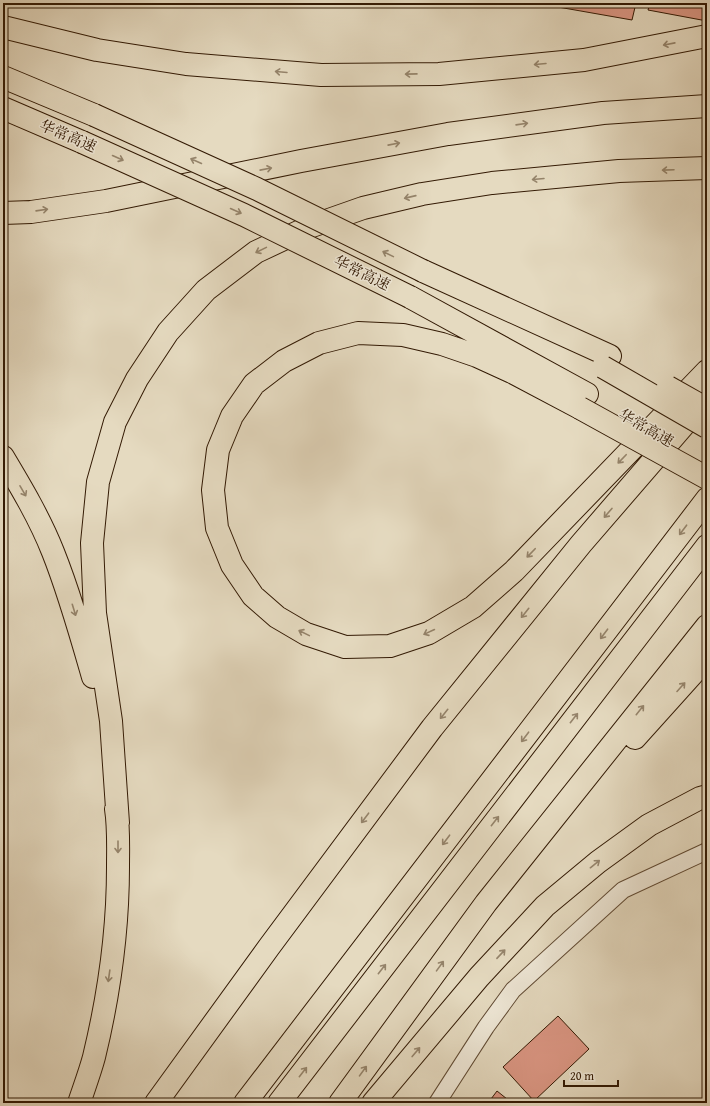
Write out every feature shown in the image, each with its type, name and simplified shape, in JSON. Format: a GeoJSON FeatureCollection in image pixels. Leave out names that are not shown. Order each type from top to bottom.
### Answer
{"type":"FeatureCollection","features":[{"type":"Feature","properties":{"kind":"highway"},"geometry":{"type":"LineString","coordinates":[[3,27],[98,50],[186,64],[320,75],[439,74],[584,60],[707,36]]}},
{"type":"Feature","properties":{"kind":"highway","name":"华常高速"},"geometry":{"type":"LineString","coordinates":[[3,77],[94,115],[257,189],[607,362],[707,427]]}},
{"type":"Feature","properties":{"kind":"highway"},"geometry":{"type":"LineString","coordinates":[[3,213],[31,212],[106,201],[448,134],[603,113],[707,106]]}},
{"type":"Feature","properties":{"kind":"highway","name":"华常高速"},"geometry":{"type":"LineString","coordinates":[[3,108],[244,215],[410,297],[584,401],[707,463]]}},
{"type":"Feature","properties":{"kind":"highway"},"geometry":{"type":"LineString","coordinates":[[79,1103],[95,1050],[106,1000],[113,947],[118,884],[118,823],[110,721],[95,613],[92,543],[98,482],[116,422],[136,379],[168,332],[206,290],[256,252],[309,228],[364,208],[422,194],[492,183],[619,171],[707,168]]}},
{"type":"Feature","properties":{"kind":"highway"},"geometry":{"type":"LineString","coordinates":[[707,371],[514,570],[473,607],[429,633],[390,646],[345,647],[306,634],[277,617],[253,596],[232,565],[217,528],[213,490],[218,450],[232,416],[254,384],[284,361],[319,343],[358,333],[403,335],[442,344],[477,356],[584,401],[707,478]]}},
{"type":"Feature","properties":{"kind":"highway"},"geometry":{"type":"LineString","coordinates":[[607,362],[707,409]]}},
{"type":"Feature","properties":{"kind":"highway"},"geometry":{"type":"LineString","coordinates":[[156,1103],[432,728],[582,544],[707,399]]}},
{"type":"Feature","properties":{"kind":"highway"},"geometry":{"type":"LineString","coordinates":[[3,457],[27,499],[52,550],[72,606],[93,677],[104,727],[118,823]]}},
{"type":"Feature","properties":{"kind":"highway"},"geometry":{"type":"LineString","coordinates":[[245,1103],[707,499]]}},
{"type":"Feature","properties":{"kind":"highway"},"geometry":{"type":"LineString","coordinates":[[279,1103],[707,546]]}},
{"type":"Feature","properties":{"kind":"highway"},"geometry":{"type":"LineString","coordinates":[[340,1103],[486,903],[707,626]]}},
{"type":"Feature","properties":{"kind":"highway"},"geometry":{"type":"LineString","coordinates":[[486,903],[707,658]]}},
{"type":"Feature","properties":{"kind":"highway"},"geometry":{"type":"LineString","coordinates":[[373,1103],[479,977],[545,906],[598,862],[649,824],[700,798],[707,796]]}},
{"type":"Feature","properties":{"kind":"street"},"geometry":{"type":"LineString","coordinates":[[437,1103],[486,1026],[513,990],[623,890],[707,850]]}},
{"type":"Feature","properties":{"kind":"building"},"geometry":{"type":"Polygon","coordinates":[[[559,3],[636,3],[632,20],[558,7],[559,3]]]}},
{"type":"Feature","properties":{"kind":"building"},"geometry":{"type":"Polygon","coordinates":[[[650,3],[707,3],[707,21],[648,10],[650,3]]]}},
{"type":"Feature","properties":{"kind":"building"},"geometry":{"type":"Polygon","coordinates":[[[558,1016],[589,1049],[534,1101],[503,1067],[558,1016]]]}},
{"type":"Feature","properties":{"kind":"building"},"geometry":{"type":"Polygon","coordinates":[[[497,1091],[512,1103],[488,1103],[497,1091]]]}}]}
